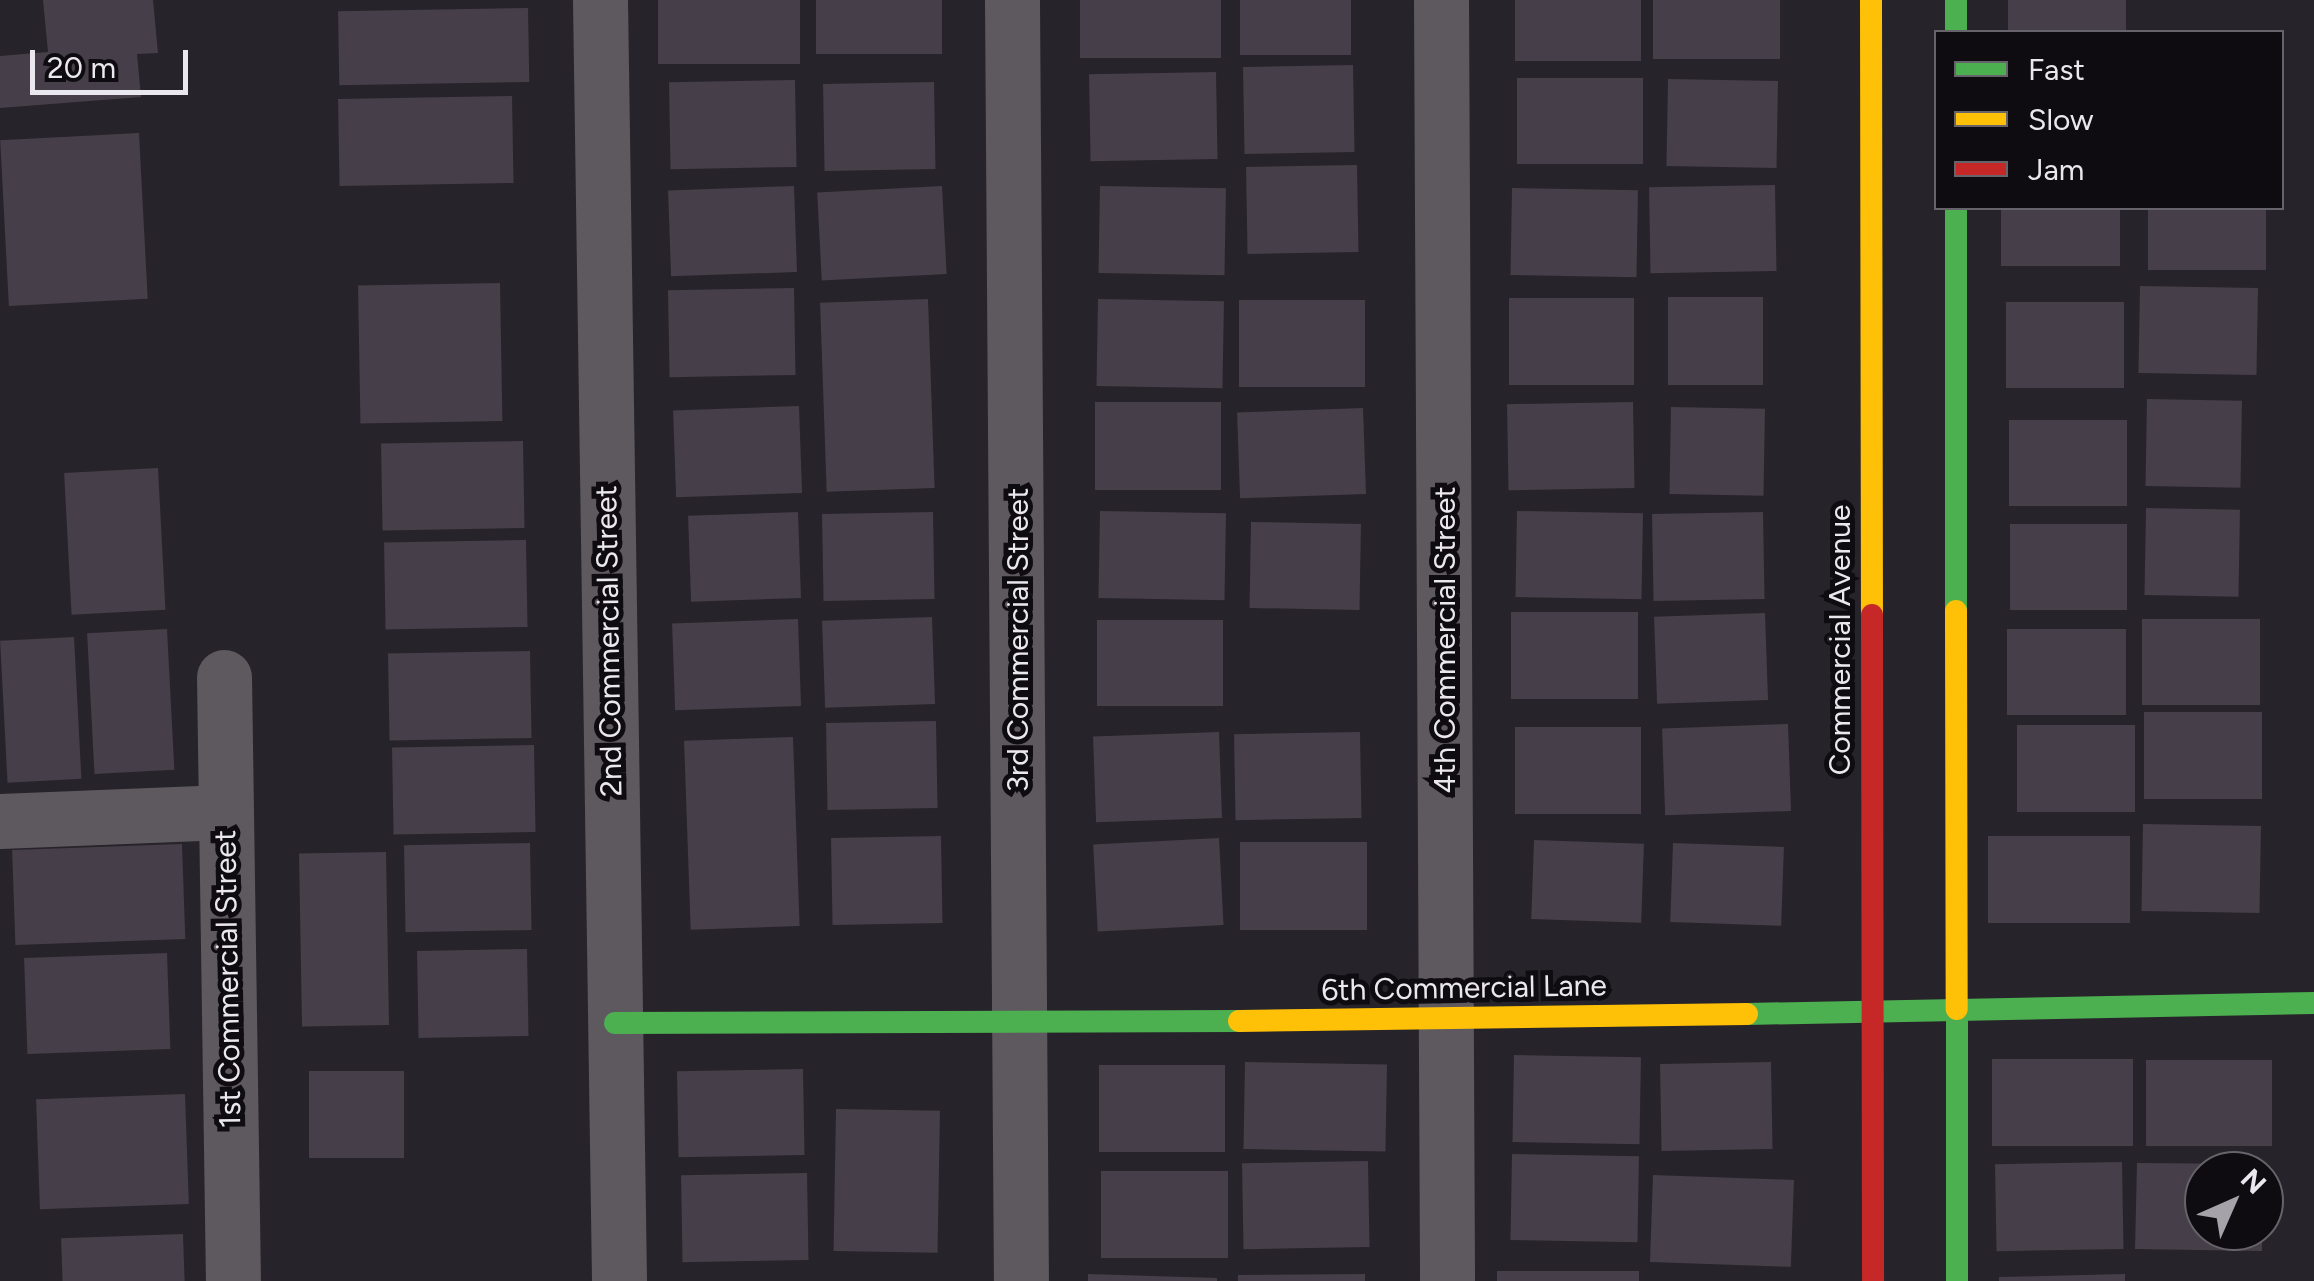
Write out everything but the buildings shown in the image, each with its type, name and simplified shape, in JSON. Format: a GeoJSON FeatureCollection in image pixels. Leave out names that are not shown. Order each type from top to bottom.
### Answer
{"type":"FeatureCollection","features":[{"type":"Feature","properties":{"kind":"main road","name":"Commercial Avenue"},"geometry":{"type":"LineString","coordinates":[[1871,0],[1873,1281]]}},
{"type":"Feature","properties":{"kind":"main road"},"geometry":{"type":"LineString","coordinates":[[1956,0],[1956,30]]}},
{"type":"Feature","properties":{"kind":"main road"},"geometry":{"type":"LineString","coordinates":[[1956,210],[1953,1008],[1957,1281]]}},
{"type":"Feature","properties":{"kind":"main road","name":"6th Commercial Lane"},"geometry":{"type":"LineString","coordinates":[[615,1022],[1447,1020],[2314,1003]]}},
{"type":"Feature","properties":{"kind":"street","name":"2nd Commercial Street"},"geometry":{"type":"LineString","coordinates":[[600,0],[619,1281]]}},
{"type":"Feature","properties":{"kind":"street","name":"3rd Commercial Street"},"geometry":{"type":"LineString","coordinates":[[1012,0],[1020,1281]]}},
{"type":"Feature","properties":{"kind":"street","name":"4th Commercial Street"},"geometry":{"type":"LineString","coordinates":[[1441,0],[1447,1281]]}},
{"type":"Feature","properties":{"kind":"street","name":"1st Commercial Street"},"geometry":{"type":"LineString","coordinates":[[224,677],[232,1281]]}},
{"type":"Feature","properties":{"kind":"street"},"geometry":{"type":"LineString","coordinates":[[0,821],[225,812]]}},
{"type":"Feature","properties":{"kind":"traffic: fast"},"geometry":{"type":"LineString","coordinates":[[1956,0],[1956,30]]}},
{"type":"Feature","properties":{"kind":"traffic: fast"},"geometry":{"type":"LineString","coordinates":[[1956,210],[1956,611]]}},
{"type":"Feature","properties":{"kind":"traffic: fast"},"geometry":{"type":"LineString","coordinates":[[1747,1014],[2314,1003]]}},
{"type":"Feature","properties":{"kind":"traffic: fast"},"geometry":{"type":"LineString","coordinates":[[1957,1009],[1957,1281]]}},
{"type":"Feature","properties":{"kind":"traffic: fast"},"geometry":{"type":"LineString","coordinates":[[615,1023],[1239,1021]]}},
{"type":"Feature","properties":{"kind":"traffic: slow"},"geometry":{"type":"LineString","coordinates":[[1871,0],[1872,615]]}},
{"type":"Feature","properties":{"kind":"traffic: slow"},"geometry":{"type":"LineString","coordinates":[[1956,611],[1957,1009]]}},
{"type":"Feature","properties":{"kind":"traffic: slow"},"geometry":{"type":"LineString","coordinates":[[1239,1021],[1747,1014]]}},
{"type":"Feature","properties":{"kind":"traffic: jam"},"geometry":{"type":"LineString","coordinates":[[1872,615],[1873,1281]]}}]}
